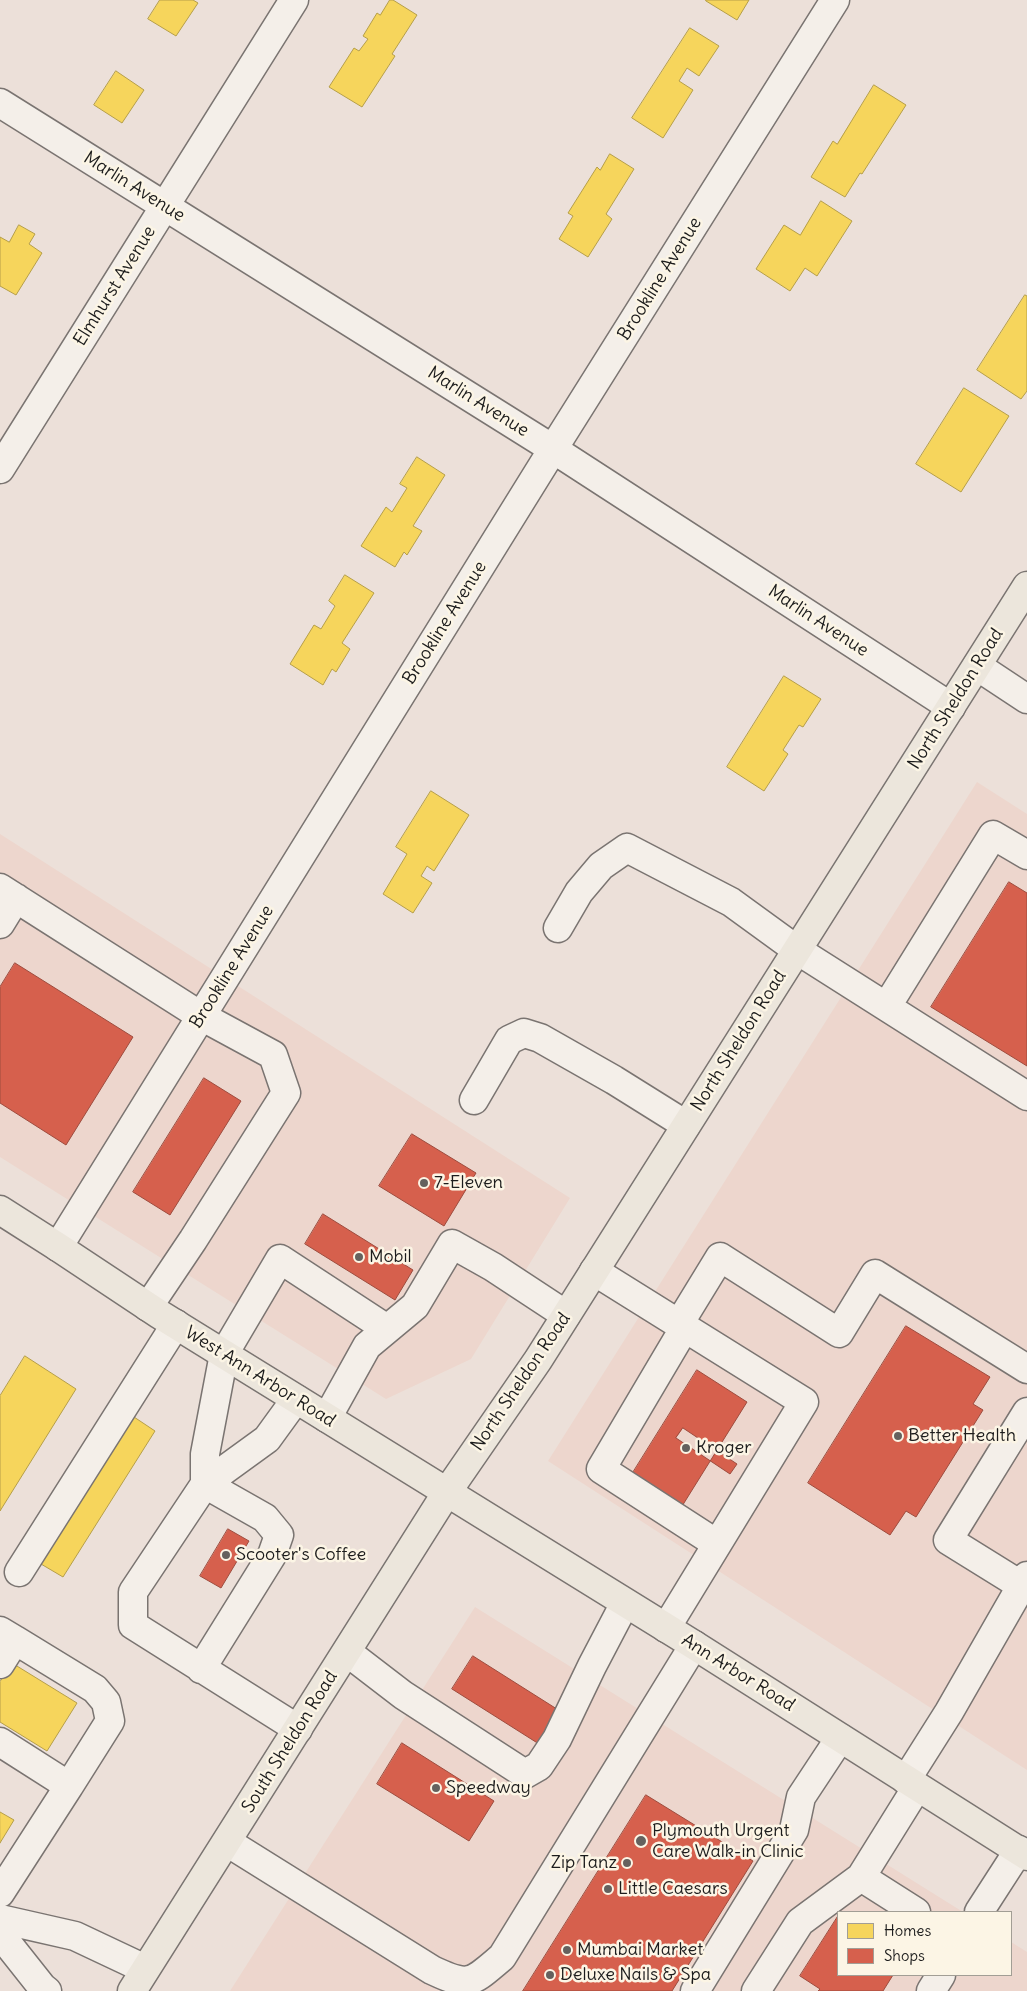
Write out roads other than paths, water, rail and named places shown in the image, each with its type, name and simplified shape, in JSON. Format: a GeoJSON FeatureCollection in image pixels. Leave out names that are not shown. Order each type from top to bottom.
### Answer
{"type":"FeatureCollection","features":[{"type":"Feature","properties":{"kind":"main road","name":"North Sheldon Road"},"geometry":{"type":"LineString","coordinates":[[447,1492],[566,1315],[1027,586]]}},
{"type":"Feature","properties":{"kind":"main road"},"geometry":{"type":"LineString","coordinates":[[0,1210],[66,1252]]}},
{"type":"Feature","properties":{"kind":"main road","name":"West Ann Arbor Road"},"geometry":{"type":"LineString","coordinates":[[66,1252],[176,1324],[447,1492]]}},
{"type":"Feature","properties":{"kind":"main road","name":"Ann Arbor Road"},"geometry":{"type":"LineString","coordinates":[[447,1492],[694,1645],[1023,1853]]}},
{"type":"Feature","properties":{"kind":"main road","name":"South Sheldon Road"},"geometry":{"type":"LineString","coordinates":[[139,1980],[447,1492]]}},
{"type":"Feature","properties":{"kind":"street","name":"Elmhurst Avenue"},"geometry":{"type":"LineString","coordinates":[[0,469],[294,0]]}},
{"type":"Feature","properties":{"kind":"street","name":"Brookline Avenue"},"geometry":{"type":"LineString","coordinates":[[66,1252],[202,1016],[553,449],[835,0]]}},
{"type":"Feature","properties":{"kind":"street","name":"Marlin Avenue"},"geometry":{"type":"LineString","coordinates":[[0,103],[553,449],[951,707]]}},
{"type":"Feature","properties":{"kind":"street"},"geometry":{"type":"LineString","coordinates":[[977,666],[1027,699]]}},
{"type":"Feature","properties":{"kind":"street"},"geometry":{"type":"LineString","coordinates":[[887,1006],[993,835],[1027,856]]}},
{"type":"Feature","properties":{"kind":"street"},"geometry":{"type":"LineString","coordinates":[[558,928],[579,892],[602,866],[627,848],[731,902],[797,950],[1027,1096]]}},
{"type":"Feature","properties":{"kind":"street"},"geometry":{"type":"LineString","coordinates":[[0,924],[8,893],[202,1016],[273,1055],[286,1093],[193,1240],[148,1306]]}},
{"type":"Feature","properties":{"kind":"street"},"geometry":{"type":"LineString","coordinates":[[474,1100],[509,1040],[524,1033],[540,1038],[614,1080],[686,1125]]}},
{"type":"Feature","properties":{"kind":"street"},"geometry":{"type":"LineString","coordinates":[[327,1418],[367,1346],[415,1306],[452,1244],[493,1267],[566,1315]]}},
{"type":"Feature","properties":{"kind":"street"},"geometry":{"type":"LineString","coordinates":[[717,1544],[601,1468],[720,1257],[839,1333],[875,1274],[1027,1369]]}},
{"type":"Feature","properties":{"kind":"street"},"geometry":{"type":"LineString","coordinates":[[206,1484],[205,1454],[224,1354],[280,1259],[387,1329]]}},
{"type":"Feature","properties":{"kind":"street"},"geometry":{"type":"LineString","coordinates":[[594,1271],[804,1402],[666,1628]]}},
{"type":"Feature","properties":{"kind":"street"},"geometry":{"type":"LineString","coordinates":[[19,1572],[176,1324]]}},
{"type":"Feature","properties":{"kind":"street"},"geometry":{"type":"LineString","coordinates":[[296,1399],[267,1439],[206,1484],[133,1592],[133,1625],[298,1729]]}},
{"type":"Feature","properties":{"kind":"street"},"geometry":{"type":"LineString","coordinates":[[756,1991],[800,1922],[862,1877],[949,1712],[1025,1584],[948,1540],[1027,1412]]}},
{"type":"Feature","properties":{"kind":"street"},"geometry":{"type":"LineString","coordinates":[[201,1669],[272,1555],[279,1535],[265,1518],[206,1484]]}},
{"type":"Feature","properties":{"kind":"street"},"geometry":{"type":"LineString","coordinates":[[346,1652],[403,1696],[525,1774],[539,1766],[557,1739],[625,1603]]}},
{"type":"Feature","properties":{"kind":"street"},"geometry":{"type":"LineString","coordinates":[[0,1664],[8,1636],[95,1689],[106,1702],[110,1721],[0,1893]]}},
{"type":"Feature","properties":{"kind":"street"},"geometry":{"type":"LineString","coordinates":[[227,1842],[432,1970],[456,1981],[475,1980],[502,1957],[694,1645]]}},
{"type":"Feature","properties":{"kind":"street"},"geometry":{"type":"LineString","coordinates":[[695,1991],[794,1830],[801,1798],[840,1738]]}},
{"type":"Feature","properties":{"kind":"street"},"geometry":{"type":"LineString","coordinates":[[0,1742],[69,1786]]}},
{"type":"Feature","properties":{"kind":"street"},"geometry":{"type":"LineString","coordinates":[[980,1911],[1023,1853]]}},
{"type":"Feature","properties":{"kind":"street"},"geometry":{"type":"LineString","coordinates":[[862,1877],[914,1911]]}},
{"type":"Feature","properties":{"kind":"street"},"geometry":{"type":"LineString","coordinates":[[0,1919],[75,1936],[139,1980]]}},
{"type":"Feature","properties":{"kind":"street"},"geometry":{"type":"LineString","coordinates":[[0,1934],[47,1991]]}},
{"type":"Feature","properties":{"kind":"street"},"geometry":{"type":"LineString","coordinates":[[931,1991],[940,1976]]}},
{"type":"Feature","properties":{"kind":"place","name":"7-Eleven"},"geometry":{"type":"Point","coordinates":[424,1183]}},
{"type":"Feature","properties":{"kind":"place","name":"Mobil"},"geometry":{"type":"Point","coordinates":[359,1257]}},
{"type":"Feature","properties":{"kind":"place","name":"Better Health"},"geometry":{"type":"Point","coordinates":[898,1436]}},
{"type":"Feature","properties":{"kind":"place","name":"Kroger"},"geometry":{"type":"Point","coordinates":[686,1448]}},
{"type":"Feature","properties":{"kind":"place","name":"Scooter's Coffee"},"geometry":{"type":"Point","coordinates":[226,1555]}},
{"type":"Feature","properties":{"kind":"place","name":"Speedway"},"geometry":{"type":"Point","coordinates":[436,1788]}},
{"type":"Feature","properties":{"kind":"place","name":"Plymouth Urgent Care Walk-in Clinic"},"geometry":{"type":"Point","coordinates":[641,1841]}},
{"type":"Feature","properties":{"kind":"place","name":"Zip Tanz"},"geometry":{"type":"Point","coordinates":[627,1863]}},
{"type":"Feature","properties":{"kind":"place","name":"Little Caesars"},"geometry":{"type":"Point","coordinates":[608,1889]}},
{"type":"Feature","properties":{"kind":"place","name":"Mumbai Market"},"geometry":{"type":"Point","coordinates":[567,1950]}},
{"type":"Feature","properties":{"kind":"place","name":"Deluxe Nails & Spa"},"geometry":{"type":"Point","coordinates":[550,1975]}}]}
